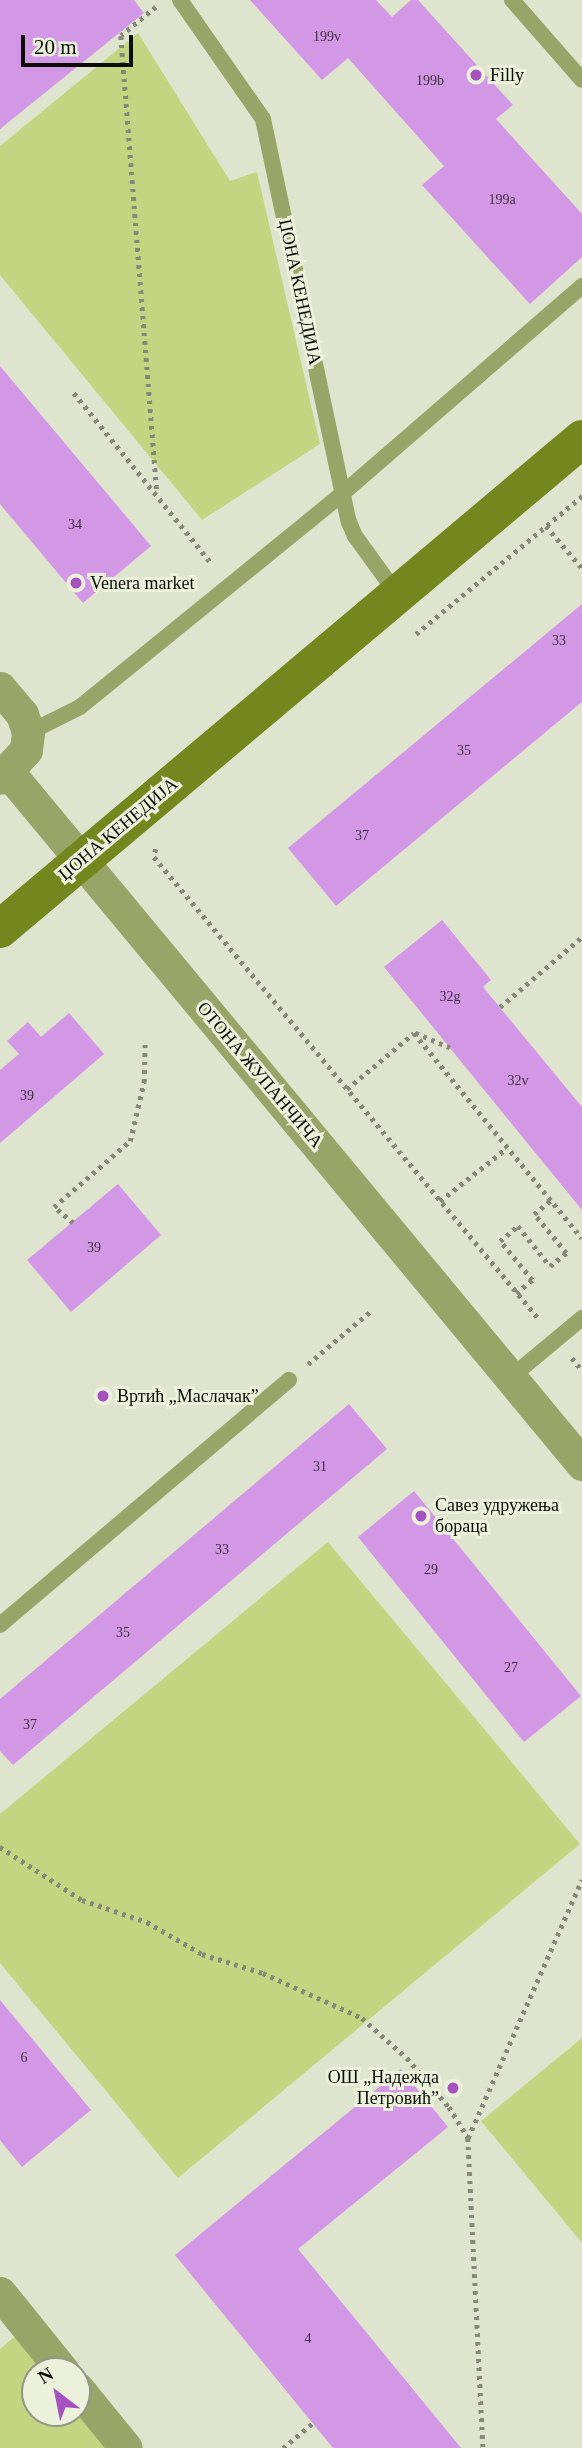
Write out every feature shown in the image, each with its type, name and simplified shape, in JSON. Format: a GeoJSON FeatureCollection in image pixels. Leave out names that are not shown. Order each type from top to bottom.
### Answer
{"type":"FeatureCollection","features":[{"type":"Feature","properties":{"kind":"street","name":"ЏОНА КЕНЕДИЈА"},"geometry":{"type":"LineString","coordinates":[[0,929],[582,439]]}},
{"type":"Feature","properties":{"kind":"street"},"geometry":{"type":"LineString","coordinates":[[0,688],[22,715],[28,733]]}},
{"type":"Feature","properties":{"kind":"street","name":"ОТОНА ЖУПАНЧИЧА"},"geometry":{"type":"LineString","coordinates":[[28,733],[26,751],[5,776],[82,860],[582,1464]]}},
{"type":"Feature","properties":{"kind":"street"},"geometry":{"type":"LineString","coordinates":[[0,2293],[53,2357]]}},
{"type":"Feature","properties":{"kind":"street"},"geometry":{"type":"LineString","coordinates":[[91,2405],[126,2448]]}},
{"type":"Feature","properties":{"kind":"lane","name":"ЏОНА КЕНЕДИЈА"},"geometry":{"type":"LineString","coordinates":[[180,0],[263,120],[342,494],[355,536],[397,594]]}},
{"type":"Feature","properties":{"kind":"lane"},"geometry":{"type":"LineString","coordinates":[[512,0],[582,80]]}},
{"type":"Feature","properties":{"kind":"lane"},"geometry":{"type":"LineString","coordinates":[[28,733],[80,707],[342,494],[582,286]]}},
{"type":"Feature","properties":{"kind":"lane"},"geometry":{"type":"LineString","coordinates":[[510,1378],[582,1318]]}},
{"type":"Feature","properties":{"kind":"lane"},"geometry":{"type":"LineString","coordinates":[[0,1625],[289,1380]]}},
{"type":"Feature","properties":{"kind":"path"},"geometry":{"type":"LineString","coordinates":[[157,494],[121,36],[165,0]]}},
{"type":"Feature","properties":{"kind":"path"},"geometry":{"type":"LineString","coordinates":[[74,393],[228,585]]}},
{"type":"Feature","properties":{"kind":"path"},"geometry":{"type":"LineString","coordinates":[[405,642],[582,496]]}},
{"type":"Feature","properties":{"kind":"path"},"geometry":{"type":"LineString","coordinates":[[546,526],[582,568]]}},
{"type":"Feature","properties":{"kind":"path"},"geometry":{"type":"LineString","coordinates":[[157,846],[154,857],[556,1339]]}},
{"type":"Feature","properties":{"kind":"path"},"geometry":{"type":"LineString","coordinates":[[500,1007],[582,937]]}},
{"type":"Feature","properties":{"kind":"path"},"geometry":{"type":"LineString","coordinates":[[347,1089],[414,1033]]}},
{"type":"Feature","properties":{"kind":"path"},"geometry":{"type":"LineString","coordinates":[[414,1033],[450,1048]]}},
{"type":"Feature","properties":{"kind":"path"},"geometry":{"type":"LineString","coordinates":[[414,1033],[582,1238]]}},
{"type":"Feature","properties":{"kind":"path"},"geometry":{"type":"LineString","coordinates":[[73,1223],[54,1207],[130,1141],[145,1082],[145,1040]]}},
{"type":"Feature","properties":{"kind":"path"},"geometry":{"type":"LineString","coordinates":[[440,1201],[507,1148]]}},
{"type":"Feature","properties":{"kind":"path"},"geometry":{"type":"LineString","coordinates":[[516,1293],[532,1280],[500,1241],[518,1226],[551,1266],[566,1252],[534,1214],[550,1200]]}},
{"type":"Feature","properties":{"kind":"path"},"geometry":{"type":"LineString","coordinates":[[289,1380],[371,1311]]}},
{"type":"Feature","properties":{"kind":"path"},"geometry":{"type":"LineString","coordinates":[[0,1847],[82,1899],[147,1922],[202,1954],[263,1973],[362,2018],[407,2058],[468,2138]]}},
{"type":"Feature","properties":{"kind":"path"},"geometry":{"type":"LineString","coordinates":[[483,2448],[468,2138],[582,1880]]}},
{"type":"Feature","properties":{"kind":"path"},"geometry":{"type":"LineString","coordinates":[[283,2448],[313,2423]]}},
{"type":"Feature","properties":{"kind":"green space"},"geometry":{"type":"Polygon","coordinates":[[[138,33],[230,181],[257,172],[320,444],[202,520],[0,275],[0,146],[138,33]]]}},
{"type":"Feature","properties":{"kind":"green space"},"geometry":{"type":"Polygon","coordinates":[[[328,1542],[580,1844],[178,2178],[0,1963],[0,1814],[328,1542]]]}},
{"type":"Feature","properties":{"kind":"green space"},"geometry":{"type":"Polygon","coordinates":[[[582,2038],[582,2243],[481,2121],[582,2038]]]}},
{"type":"Feature","properties":{"kind":"green space"},"geometry":{"type":"Polygon","coordinates":[[[23,2330],[46,2357],[21,2357],[21,2427],[91,2427],[91,2424],[121,2448],[0,2448],[0,2349],[23,2330]]]}},
{"type":"Feature","properties":{"kind":"building"},"geometry":{"type":"Polygon","coordinates":[[[0,0],[134,0],[144,13],[0,129],[0,0]]]}},
{"type":"Feature","properties":{"kind":"building"},"geometry":{"type":"Polygon","coordinates":[[[250,0],[376,0],[392,17],[411,0],[418,0],[513,105],[496,119],[582,214],[582,257],[530,304],[422,185],[444,166],[348,58],[322,80],[250,0]]]}},
{"type":"Feature","properties":{"kind":"building"},"geometry":{"type":"Polygon","coordinates":[[[0,366],[151,546],[83,603],[0,504],[0,366]]]}},
{"type":"Feature","properties":{"kind":"building"},"geometry":{"type":"Polygon","coordinates":[[[582,604],[582,702],[336,906],[288,848],[582,604]]]}},
{"type":"Feature","properties":{"kind":"building"},"geometry":{"type":"Polygon","coordinates":[[[442,920],[491,980],[483,987],[582,1107],[582,1210],[384,967],[442,920]]]}},
{"type":"Feature","properties":{"kind":"building"},"geometry":{"type":"Polygon","coordinates":[[[69,1013],[104,1054],[0,1143],[0,1070],[19,1054],[7,1041],[28,1022],[41,1037],[69,1013]]]}},
{"type":"Feature","properties":{"kind":"building"},"geometry":{"type":"Polygon","coordinates":[[[118,1184],[161,1235],[71,1312],[27,1260],[118,1184]]]}},
{"type":"Feature","properties":{"kind":"building"},"geometry":{"type":"Polygon","coordinates":[[[349,1404],[387,1449],[13,1765],[0,1751],[0,1699],[349,1404]]]}},
{"type":"Feature","properties":{"kind":"building"},"geometry":{"type":"Polygon","coordinates":[[[414,1491],[581,1696],[524,1742],[358,1537],[414,1491]]]}},
{"type":"Feature","properties":{"kind":"building"},"geometry":{"type":"Polygon","coordinates":[[[0,2000],[91,2110],[22,2167],[0,2140],[0,2000]]]}},
{"type":"Feature","properties":{"kind":"building"},"geometry":{"type":"Polygon","coordinates":[[[401,2069],[448,2127],[298,2249],[461,2448],[333,2448],[175,2255],[401,2069]]]}},
{"type":"Feature","properties":{"kind":"place","name":"Filly"},"geometry":{"type":"Point","coordinates":[476,75]}},
{"type":"Feature","properties":{"kind":"place","name":"Venera market"},"geometry":{"type":"Point","coordinates":[76,583]}},
{"type":"Feature","properties":{"kind":"place","name":"Вртић „Маслачак”"},"geometry":{"type":"Point","coordinates":[103,1396]}},
{"type":"Feature","properties":{"kind":"place","name":"Савез удружења бораца"},"geometry":{"type":"Point","coordinates":[421,1516]}},
{"type":"Feature","properties":{"kind":"place","name":"ОШ „Надежда Петровић”"},"geometry":{"type":"Point","coordinates":[453,2088]}}]}
